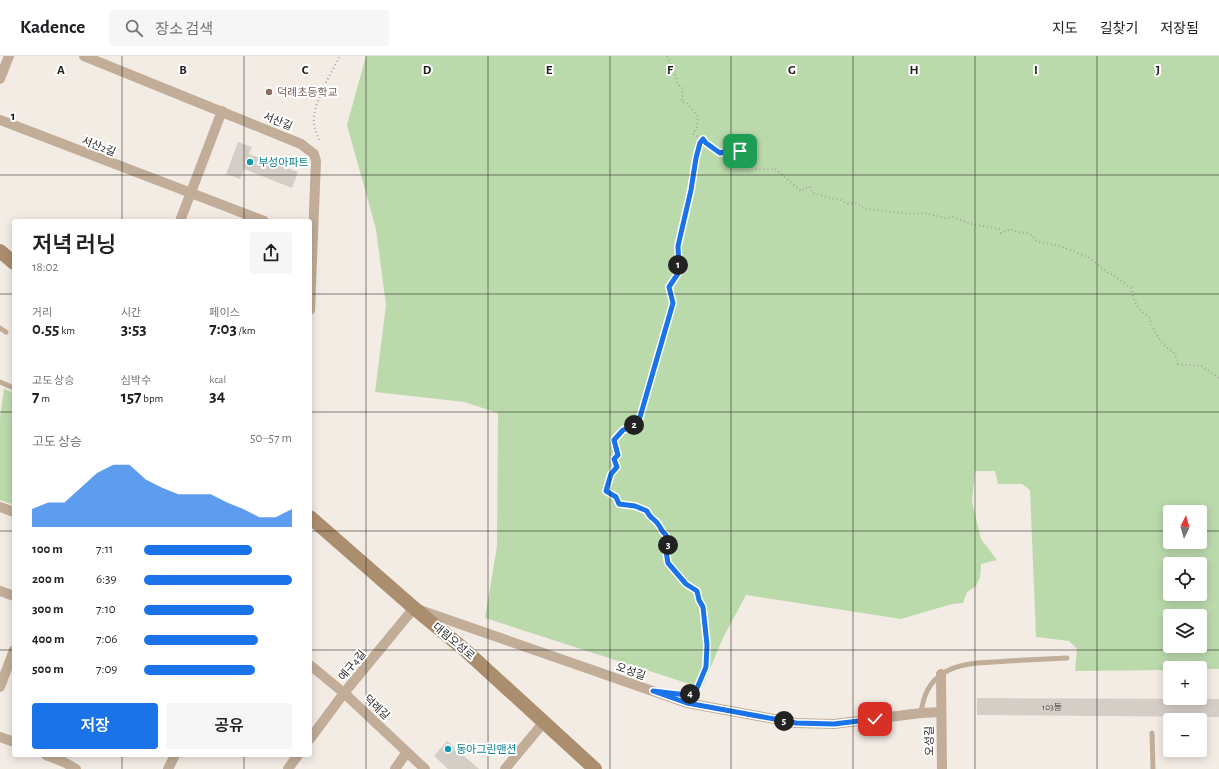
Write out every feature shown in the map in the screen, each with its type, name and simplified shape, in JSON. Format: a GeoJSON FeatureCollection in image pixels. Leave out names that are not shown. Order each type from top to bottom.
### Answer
{"type":"FeatureCollection","features":[{"type":"Feature","properties":{"kind":"street"},"geometry":{"type":"LineString","coordinates":[[1,73],[9,56]]}},
{"type":"Feature","properties":{"kind":"street","name":"서산길"},"geometry":{"type":"LineString","coordinates":[[84,56],[302,144],[314,154],[316,161],[312,223]]}},
{"type":"Feature","properties":{"kind":"street"},"geometry":{"type":"LineString","coordinates":[[181,219],[222,111]]}},
{"type":"Feature","properties":{"kind":"street","name":"서산2길"},"geometry":{"type":"LineString","coordinates":[[0,120],[259,219]]}},
{"type":"Feature","properties":{"kind":"street"},"geometry":{"type":"LineString","coordinates":[[0,251],[12,261]]}},
{"type":"Feature","properties":{"kind":"street"},"geometry":{"type":"LineString","coordinates":[[0,507],[12,511]]}},
{"type":"Feature","properties":{"kind":"street","name":"대림오성로"},"geometry":{"type":"LineString","coordinates":[[312,519],[414,608],[465,650],[595,769]]}},
{"type":"Feature","properties":{"kind":"street"},"geometry":{"type":"LineString","coordinates":[[0,591],[12,595]]}},
{"type":"Feature","properties":{"kind":"street","name":"예구4길"},"geometry":{"type":"LineString","coordinates":[[312,736],[344,693],[414,608]]}},
{"type":"Feature","properties":{"kind":"street","name":"오성길"},"geometry":{"type":"LineString","coordinates":[[414,608],[687,703],[796,723],[834,724],[921,713],[941,712]]}},
{"type":"Feature","properties":{"kind":"street"},"geometry":{"type":"LineString","coordinates":[[0,687],[12,655]]}},
{"type":"Feature","properties":{"kind":"street","name":"덕례길"},"geometry":{"type":"LineString","coordinates":[[312,667],[344,693],[425,769]]}},
{"type":"Feature","properties":{"kind":"street","name":"오성길"},"geometry":{"type":"LineString","coordinates":[[941,674],[942,769]]}},
{"type":"Feature","properties":{"kind":"street"},"geometry":{"type":"LineString","coordinates":[[505,769],[544,722]]}},
{"type":"Feature","properties":{"kind":"street"},"geometry":{"type":"LineString","coordinates":[[0,737],[12,741]]}},
{"type":"Feature","properties":{"kind":"street"},"geometry":{"type":"LineString","coordinates":[[395,769],[407,752]]}},
{"type":"Feature","properties":{"kind":"street"},"geometry":{"type":"LineString","coordinates":[[51,757],[76,769]]}},
{"type":"Feature","properties":{"kind":"street"},"geometry":{"type":"LineString","coordinates":[[168,769],[174,757]]}},
{"type":"Feature","properties":{"kind":"street"},"geometry":{"type":"LineString","coordinates":[[288,769],[297,757]]}},
{"type":"Feature","properties":{"kind":"lane"},"geometry":{"type":"LineString","coordinates":[[0,328],[6,332]]}},
{"type":"Feature","properties":{"kind":"lane"},"geometry":{"type":"LineString","coordinates":[[0,382],[12,387]]}},
{"type":"Feature","properties":{"kind":"lane"},"geometry":{"type":"LineString","coordinates":[[921,713],[926,690],[934,680],[941,674],[960,666],[977,663],[1066,658]]}},
{"type":"Feature","properties":{"kind":"lane"},"geometry":{"type":"LineString","coordinates":[[1152,733],[1153,769]]}},
{"type":"Feature","properties":{"kind":"path"},"geometry":{"type":"LineString","coordinates":[[319,140],[314,122],[315,113],[321,94],[340,56]]}},
{"type":"Feature","properties":{"kind":"path"},"geometry":{"type":"LineString","coordinates":[[667,56],[676,77],[677,84],[682,88],[682,101],[688,104],[698,117],[697,127],[693,134],[703,139],[720,153],[731,150],[745,151],[751,166],[755,169],[764,170],[774,168],[801,191],[809,186],[813,193],[841,200],[847,204],[858,204],[866,209],[911,214],[925,213],[945,218],[953,217],[972,224],[999,229],[1001,233],[1010,229],[1017,232],[1025,232],[1029,233],[1038,242],[1060,246],[1090,258],[1108,273],[1112,274],[1132,288],[1134,299],[1138,307],[1142,313],[1149,317],[1152,327],[1164,344],[1176,354],[1178,364],[1202,366],[1219,378]]}},
{"type":"Feature","properties":{"kind":"path"},"geometry":{"type":"LineString","coordinates":[[691,694],[695,693],[706,667],[707,645],[703,607],[699,600],[697,591],[686,584],[668,563],[666,551],[670,547],[666,542],[666,535],[660,530],[658,523],[648,516],[647,511],[635,506],[619,504],[616,497],[606,491],[611,474],[617,467],[614,459],[618,455],[614,440],[623,430],[638,424],[671,311],[673,303],[669,287],[679,272],[678,246],[691,190],[696,158],[700,143],[703,139]]}},
{"type":"Feature","properties":{"kind":"green space"},"geometry":{"type":"Polygon","coordinates":[[[366,56],[1219,56],[1219,669],[1207,669],[1207,661],[1163,661],[1163,670],[1075,671],[1077,649],[1069,641],[1036,637],[1030,490],[1022,484],[998,484],[995,471],[975,471],[972,501],[981,539],[997,560],[981,564],[980,577],[976,586],[967,592],[963,603],[952,604],[901,619],[746,595],[722,640],[702,688],[485,618],[497,546],[498,413],[464,402],[375,392],[386,305],[376,229],[347,125],[366,56]]]}},
{"type":"Feature","properties":{"kind":"green space"},"geometry":{"type":"Polygon","coordinates":[[[4,389],[12,392],[12,504],[0,500],[0,417],[4,389]]]}},
{"type":"Feature","properties":{"kind":"building","name":"부성아파트"},"geometry":{"type":"Polygon","coordinates":[[[238,142],[252,147],[249,154],[298,172],[292,188],[244,169],[240,179],[226,174],[238,142]]]}},
{"type":"Feature","properties":{"kind":"building"},"geometry":{"type":"Polygon","coordinates":[[[977,698],[1163,699],[1163,705],[1207,705],[1207,699],[1219,699],[1219,717],[1207,717],[1207,713],[1163,713],[1163,717],[977,715],[977,698]]]}},
{"type":"Feature","properties":{"kind":"building","name":"동아그린맨션"},"geometry":{"type":"Polygon","coordinates":[[[447,741],[479,769],[448,769],[434,756],[447,741]]]}},
{"type":"Feature","properties":{"kind":"place","name":"덕례초등학교"},"geometry":{"type":"Point","coordinates":[269,92]}},
{"type":"Feature","properties":{"kind":"place","name":"부성아파트"},"geometry":{"type":"Point","coordinates":[250,162]}},
{"type":"Feature","properties":{"kind":"place","name":"동아그린맨션"},"geometry":{"type":"Point","coordinates":[448,749]}},
{"type":"Feature","properties":{"kind":"route"},"geometry":{"type":"LineString","coordinates":[[740,151],[731,150],[720,153],[710,147],[703,139],[700,143],[678,246],[679,272],[669,287],[673,303],[645,403],[638,424],[623,430],[614,440],[618,455],[614,459],[617,467],[611,474],[611,480],[606,491],[616,497],[619,504],[635,506],[647,511],[648,516],[658,523],[660,530],[666,535],[666,542],[670,547],[666,551],[668,563],[686,584],[697,591],[699,600],[703,607],[707,645],[706,667],[695,693],[687,695],[653,691],[687,703],[796,723],[834,724],[875,719]]}}]}
